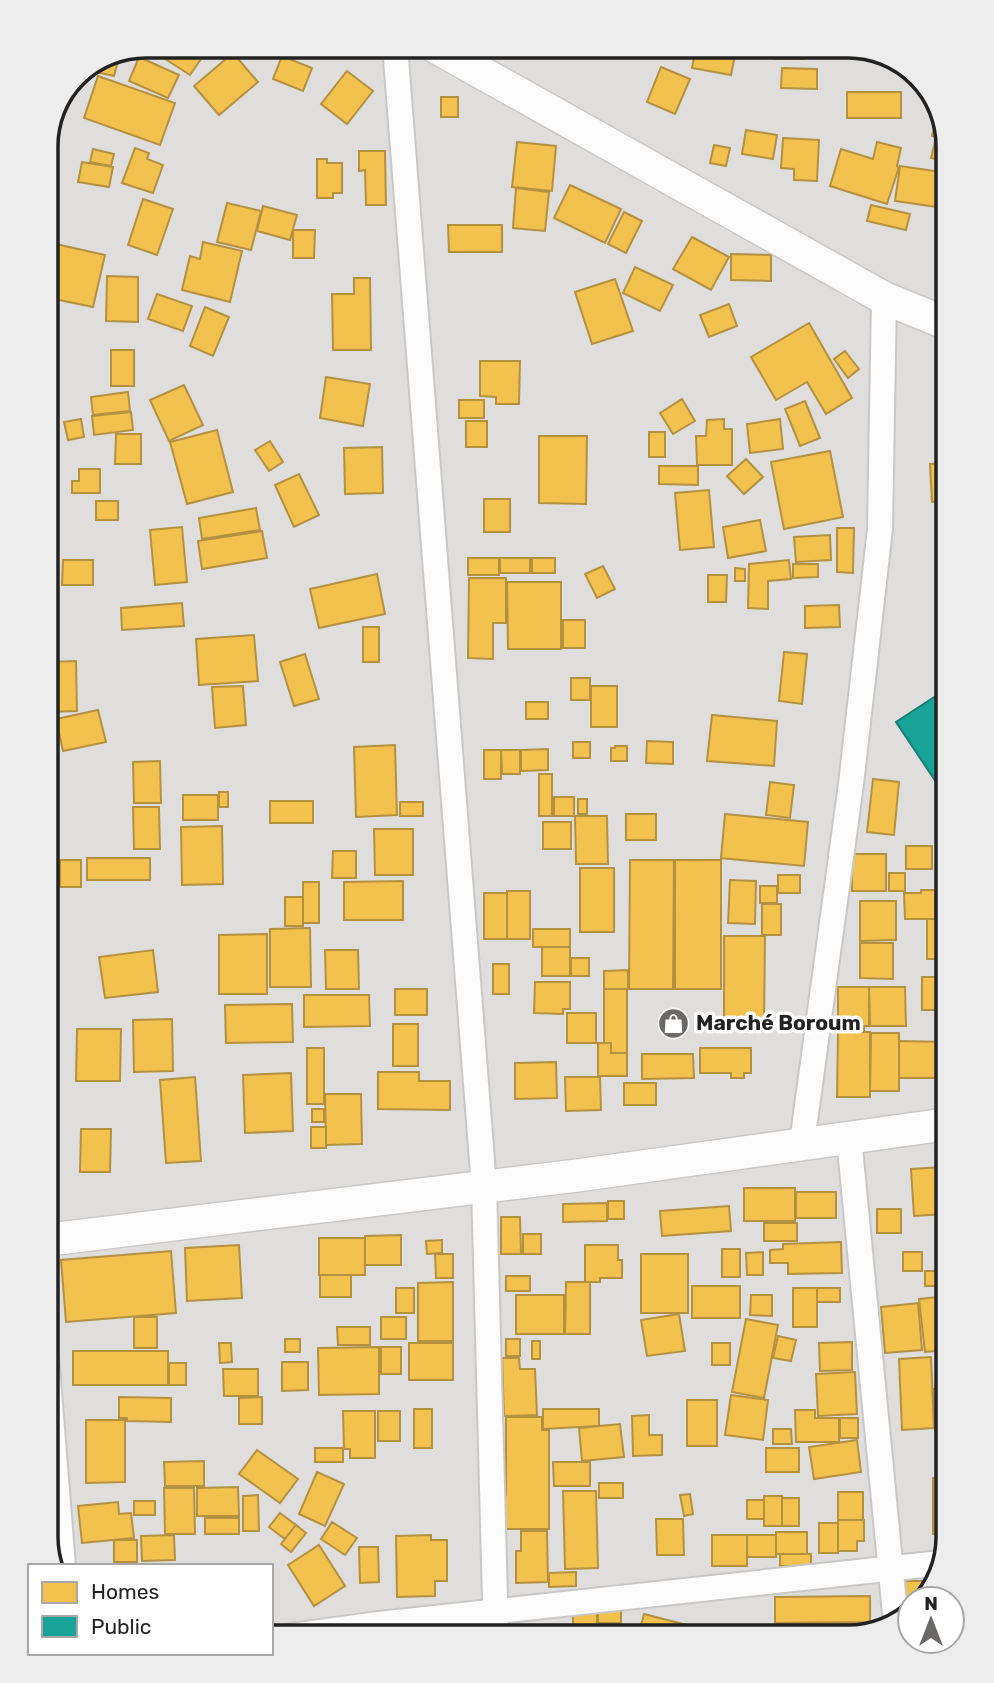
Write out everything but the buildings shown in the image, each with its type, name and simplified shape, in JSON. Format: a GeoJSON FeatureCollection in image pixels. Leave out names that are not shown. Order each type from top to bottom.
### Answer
{"type":"FeatureCollection","features":[{"type":"Feature","properties":{"kind":"street"},"geometry":{"type":"LineString","coordinates":[[396,58],[484,1186],[496,1625]]}},
{"type":"Feature","properties":{"kind":"street"},"geometry":{"type":"LineString","coordinates":[[455,58],[884,298],[936,319]]}},
{"type":"Feature","properties":{"kind":"street"},"geometry":{"type":"LineString","coordinates":[[802,1143],[851,784],[880,529],[884,298]]}},
{"type":"Feature","properties":{"kind":"street"},"geometry":{"type":"LineString","coordinates":[[58,1239],[581,1175],[936,1126]]}},
{"type":"Feature","properties":{"kind":"street"},"geometry":{"type":"LineString","coordinates":[[849,1138],[895,1611]]}},
{"type":"Feature","properties":{"kind":"street"},"geometry":{"type":"LineString","coordinates":[[58,1495],[64,1564]]}},
{"type":"Feature","properties":{"kind":"street"},"geometry":{"type":"LineString","coordinates":[[372,1625],[933,1564]]}},
{"type":"Feature","properties":{"kind":"shaded area"},"geometry":{"type":"Polygon","coordinates":[[[146,58],[854,58],[877,62],[897,73],[914,88],[927,107],[935,128],[936,146],[936,1537],[932,1566],[922,1585],[896,1585],[896,1611],[887,1616],[871,1622],[848,1625],[273,1625],[273,1564],[61,1564],[58,1537],[58,140],[67,107],[76,92],[102,70],[117,62],[146,58]]]}},
{"type":"Feature","properties":{"kind":"place","name":"Marché Boroum"},"geometry":{"type":"Point","coordinates":[673,1023]}}]}
